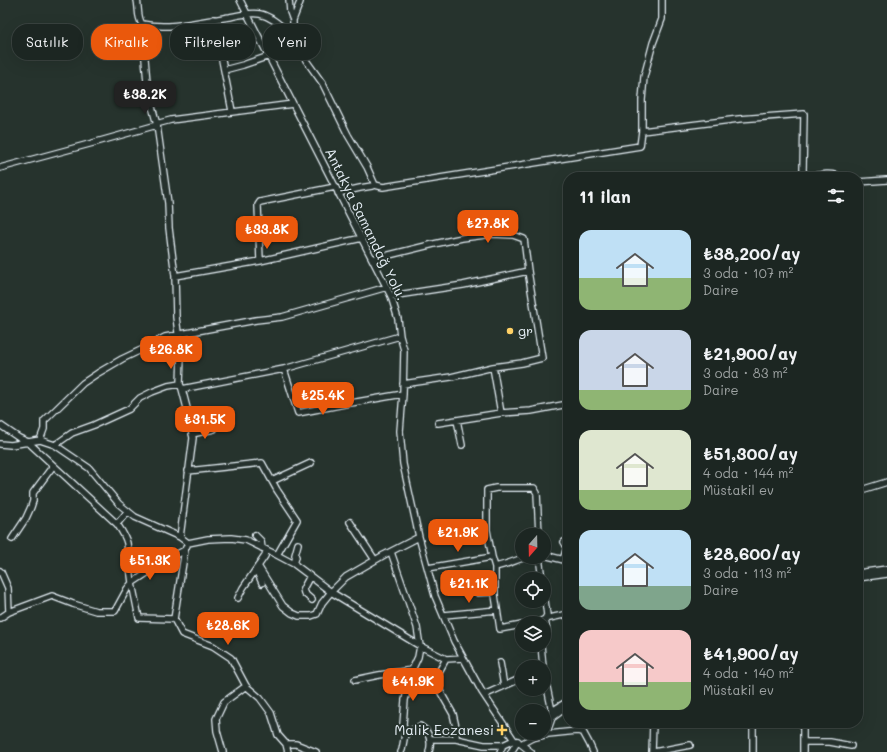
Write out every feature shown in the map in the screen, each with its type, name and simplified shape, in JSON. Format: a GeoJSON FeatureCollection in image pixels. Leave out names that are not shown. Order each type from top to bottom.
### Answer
{"type":"FeatureCollection","features":[{"type":"Feature","properties":{"kind":"street"},"geometry":{"type":"LineString","coordinates":[[138,0],[138,19],[142,24]]}},
{"type":"Feature","properties":{"kind":"street","name":"Antakya Samandağ Yolu."},"geometry":{"type":"LineString","coordinates":[[240,0],[263,45]]}},
{"type":"Feature","properties":{"kind":"street"},"geometry":{"type":"LineString","coordinates":[[289,0],[293,24]]}},
{"type":"Feature","properties":{"kind":"street"},"geometry":{"type":"LineString","coordinates":[[338,193],[375,185],[383,187],[640,146],[644,77],[652,43],[662,19],[662,0]]}},
{"type":"Feature","properties":{"kind":"street"},"geometry":{"type":"LineString","coordinates":[[293,20],[300,2]]}},
{"type":"Feature","properties":{"kind":"street"},"geometry":{"type":"LineString","coordinates":[[162,26],[247,14],[260,14],[279,24]]}},
{"type":"Feature","properties":{"kind":"street"},"geometry":{"type":"LineString","coordinates":[[214,19],[232,111]]}},
{"type":"Feature","properties":{"kind":"street"},"geometry":{"type":"LineString","coordinates":[[224,70],[263,58]]}},
{"type":"Feature","properties":{"kind":"street"},"geometry":{"type":"LineString","coordinates":[[145,60],[150,99],[157,124],[168,203],[169,228],[175,276],[176,317],[181,356],[181,387],[193,438],[180,537]]}},
{"type":"Feature","properties":{"kind":"street","name":"Antakya Samandağ Yolu."},"geometry":{"type":"LineString","coordinates":[[271,60],[391,296],[398,319],[400,336],[404,350],[400,431],[403,464],[419,537],[435,596],[454,641],[484,695],[518,742],[531,752]]}},
{"type":"Feature","properties":{"kind":"street"},"geometry":{"type":"LineString","coordinates":[[306,60],[323,84],[375,185]]}},
{"type":"Feature","properties":{"kind":"street"},"geometry":{"type":"LineString","coordinates":[[0,168],[171,120],[293,104]]}},
{"type":"Feature","properties":{"kind":"street"},"geometry":{"type":"LineString","coordinates":[[642,131],[739,119],[804,114],[804,172]]}},
{"type":"Feature","properties":{"kind":"street"},"geometry":{"type":"LineString","coordinates":[[863,182],[887,180]]}},
{"type":"Feature","properties":{"kind":"street"},"geometry":{"type":"LineString","coordinates":[[260,261],[258,205],[260,202],[335,187]]}},
{"type":"Feature","properties":{"kind":"street"},"geometry":{"type":"LineString","coordinates":[[373,259],[462,238],[493,234],[513,235],[524,239],[542,358],[522,363],[493,367],[451,377],[403,384]]}},
{"type":"Feature","properties":{"kind":"street"},"geometry":{"type":"LineString","coordinates":[[175,276],[260,261],[362,238]]}},
{"type":"Feature","properties":{"kind":"street"},"geometry":{"type":"LineString","coordinates":[[391,296],[463,285],[528,271]]}},
{"type":"Feature","properties":{"kind":"street"},"geometry":{"type":"LineString","coordinates":[[40,440],[44,429],[44,421],[83,383],[98,372],[165,337],[282,316],[387,287]]}},
{"type":"Feature","properties":{"kind":"street"},"geometry":{"type":"LineString","coordinates":[[55,445],[72,433],[129,409],[140,398],[168,386],[181,387],[284,369],[400,336]]}},
{"type":"Feature","properties":{"kind":"street"},"geometry":{"type":"LineString","coordinates":[[493,367],[501,413]]}},
{"type":"Feature","properties":{"kind":"street"},"geometry":{"type":"LineString","coordinates":[[284,369],[298,413],[403,394]]}},
{"type":"Feature","properties":{"kind":"street"},"geometry":{"type":"LineString","coordinates":[[438,423],[501,413],[531,411],[563,405]]}},
{"type":"Feature","properties":{"kind":"street"},"geometry":{"type":"LineString","coordinates":[[456,420],[462,445]]}},
{"type":"Feature","properties":{"kind":"street"},"geometry":{"type":"LineString","coordinates":[[0,424],[28,442],[116,524],[125,537],[139,618],[174,619]]}},
{"type":"Feature","properties":{"kind":"street"},"geometry":{"type":"LineString","coordinates":[[192,434],[214,429]]}},
{"type":"Feature","properties":{"kind":"street"},"geometry":{"type":"LineString","coordinates":[[0,444],[11,445],[40,440],[55,445],[89,468],[120,504],[135,517],[180,537],[188,543],[208,539],[231,538],[246,540],[294,564],[331,592],[420,646],[446,659],[463,658]]}},
{"type":"Feature","properties":{"kind":"street"},"geometry":{"type":"LineString","coordinates":[[188,471],[262,463],[297,520],[277,555]]}},
{"type":"Feature","properties":{"kind":"street"},"geometry":{"type":"LineString","coordinates":[[272,481],[311,463]]}},
{"type":"Feature","properties":{"kind":"street"},"geometry":{"type":"LineString","coordinates":[[12,539],[26,518],[33,501],[33,493],[53,466]]}},
{"type":"Feature","properties":{"kind":"street"},"geometry":{"type":"LineString","coordinates":[[863,489],[887,482]]}},
{"type":"Feature","properties":{"kind":"street"},"geometry":{"type":"LineString","coordinates":[[515,626],[500,629],[495,592],[495,567],[487,530],[487,490],[496,488],[534,488],[537,493],[539,528]]}},
{"type":"Feature","properties":{"kind":"street"},"geometry":{"type":"LineString","coordinates":[[116,524],[128,511]]}},
{"type":"Feature","properties":{"kind":"street"},"geometry":{"type":"LineString","coordinates":[[350,522],[375,560]]}},
{"type":"Feature","properties":{"kind":"street"},"geometry":{"type":"LineString","coordinates":[[255,535],[261,541],[264,549],[265,556],[258,574],[262,583]]}},
{"type":"Feature","properties":{"kind":"street"},"geometry":{"type":"LineString","coordinates":[[259,569],[283,606],[299,616],[311,616],[317,614],[322,603],[346,577],[419,537]]}},
{"type":"Feature","properties":{"kind":"street"},"geometry":{"type":"LineString","coordinates":[[188,543],[185,550],[174,619],[182,634],[213,646],[231,658],[246,686],[260,698],[271,713],[278,734],[286,744],[288,752]]}},
{"type":"Feature","properties":{"kind":"street"},"geometry":{"type":"LineString","coordinates":[[294,564],[298,544]]}},
{"type":"Feature","properties":{"kind":"street"},"geometry":{"type":"LineString","coordinates":[[0,618],[9,612],[52,596],[96,611],[115,611],[132,583],[185,550]]}},
{"type":"Feature","properties":{"kind":"street"},"geometry":{"type":"LineString","coordinates":[[391,552],[417,627],[420,646],[418,657],[412,670],[405,700],[403,724],[405,734],[401,752]]}},
{"type":"Feature","properties":{"kind":"street"},"geometry":{"type":"LineString","coordinates":[[428,568],[492,557]]}},
{"type":"Feature","properties":{"kind":"street"},"geometry":{"type":"LineString","coordinates":[[551,557],[563,559]]}},
{"type":"Feature","properties":{"kind":"street"},"geometry":{"type":"LineString","coordinates":[[495,567],[502,566],[515,560]]}},
{"type":"Feature","properties":{"kind":"street"},"geometry":{"type":"LineString","coordinates":[[238,598],[243,588],[264,562]]}},
{"type":"Feature","properties":{"kind":"street"},"geometry":{"type":"LineString","coordinates":[[863,572],[887,569]]}},
{"type":"Feature","properties":{"kind":"street"},"geometry":{"type":"LineString","coordinates":[[0,571],[8,588],[9,612]]}},
{"type":"Feature","properties":{"kind":"street"},"geometry":{"type":"LineString","coordinates":[[863,577],[887,574]]}},
{"type":"Feature","properties":{"kind":"street"},"geometry":{"type":"LineString","coordinates":[[310,576],[303,589],[304,593],[312,600]]}},
{"type":"Feature","properties":{"kind":"street"},"geometry":{"type":"LineString","coordinates":[[478,593],[495,592]]}},
{"type":"Feature","properties":{"kind":"street"},"geometry":{"type":"LineString","coordinates":[[444,615],[497,610]]}},
{"type":"Feature","properties":{"kind":"street"},"geometry":{"type":"LineString","coordinates":[[551,618],[563,615]]}},
{"type":"Feature","properties":{"kind":"street"},"geometry":{"type":"LineString","coordinates":[[446,659],[435,678],[441,693],[453,714],[456,726],[456,739]]}},
{"type":"Feature","properties":{"kind":"street"},"geometry":{"type":"LineString","coordinates":[[500,663],[504,686]]}},
{"type":"Feature","properties":{"kind":"street"},"geometry":{"type":"LineString","coordinates":[[355,680],[412,670]]}},
{"type":"Feature","properties":{"kind":"street"},"geometry":{"type":"LineString","coordinates":[[484,695],[515,681]]}},
{"type":"Feature","properties":{"kind":"street"},"geometry":{"type":"LineString","coordinates":[[223,752],[217,731],[216,719],[224,702],[246,686]]}},
{"type":"Feature","properties":{"kind":"street"},"geometry":{"type":"LineString","coordinates":[[549,696],[552,711],[551,721]]}},
{"type":"Feature","properties":{"kind":"street"},"geometry":{"type":"LineString","coordinates":[[552,711],[563,704]]}},
{"type":"Feature","properties":{"kind":"street"},"geometry":{"type":"LineString","coordinates":[[552,718],[563,710]]}},
{"type":"Feature","properties":{"kind":"street"},"geometry":{"type":"LineString","coordinates":[[405,734],[420,726],[425,729],[431,739],[429,752]]}},
{"type":"Feature","properties":{"kind":"street"},"geometry":{"type":"LineString","coordinates":[[653,728],[653,752],[690,745]]}},
{"type":"Feature","properties":{"kind":"street"},"geometry":{"type":"LineString","coordinates":[[753,728],[753,752]]}},
{"type":"Feature","properties":{"kind":"street"},"geometry":{"type":"LineString","coordinates":[[803,728],[803,752]]}},
{"type":"Feature","properties":{"kind":"street"},"geometry":{"type":"LineString","coordinates":[[551,734],[577,731],[583,732],[593,752]]}},
{"type":"Feature","properties":{"kind":"street"},"geometry":{"type":"LineString","coordinates":[[431,739],[456,739],[484,745],[503,745],[525,740]]}},
{"type":"Feature","properties":{"kind":"street"},"geometry":{"type":"LineString","coordinates":[[511,752],[518,742]]}},
{"type":"Feature","properties":{"kind":"street"},"geometry":{"type":"LineString","coordinates":[[803,742],[830,742],[851,746]]}},
{"type":"Feature","properties":{"kind":"street"},"geometry":{"type":"LineString","coordinates":[[286,744],[296,744],[316,752]]}},
{"type":"Feature","properties":{"kind":"street"},"geometry":{"type":"LineString","coordinates":[[500,752],[503,745]]}},
{"type":"Feature","properties":{"kind":"place","name":"gr"},"geometry":{"type":"Point","coordinates":[510,331]}},
{"type":"Feature","properties":{"kind":"place","name":"Malik Eczanesi"},"geometry":{"type":"Point","coordinates":[502,730]}}]}
